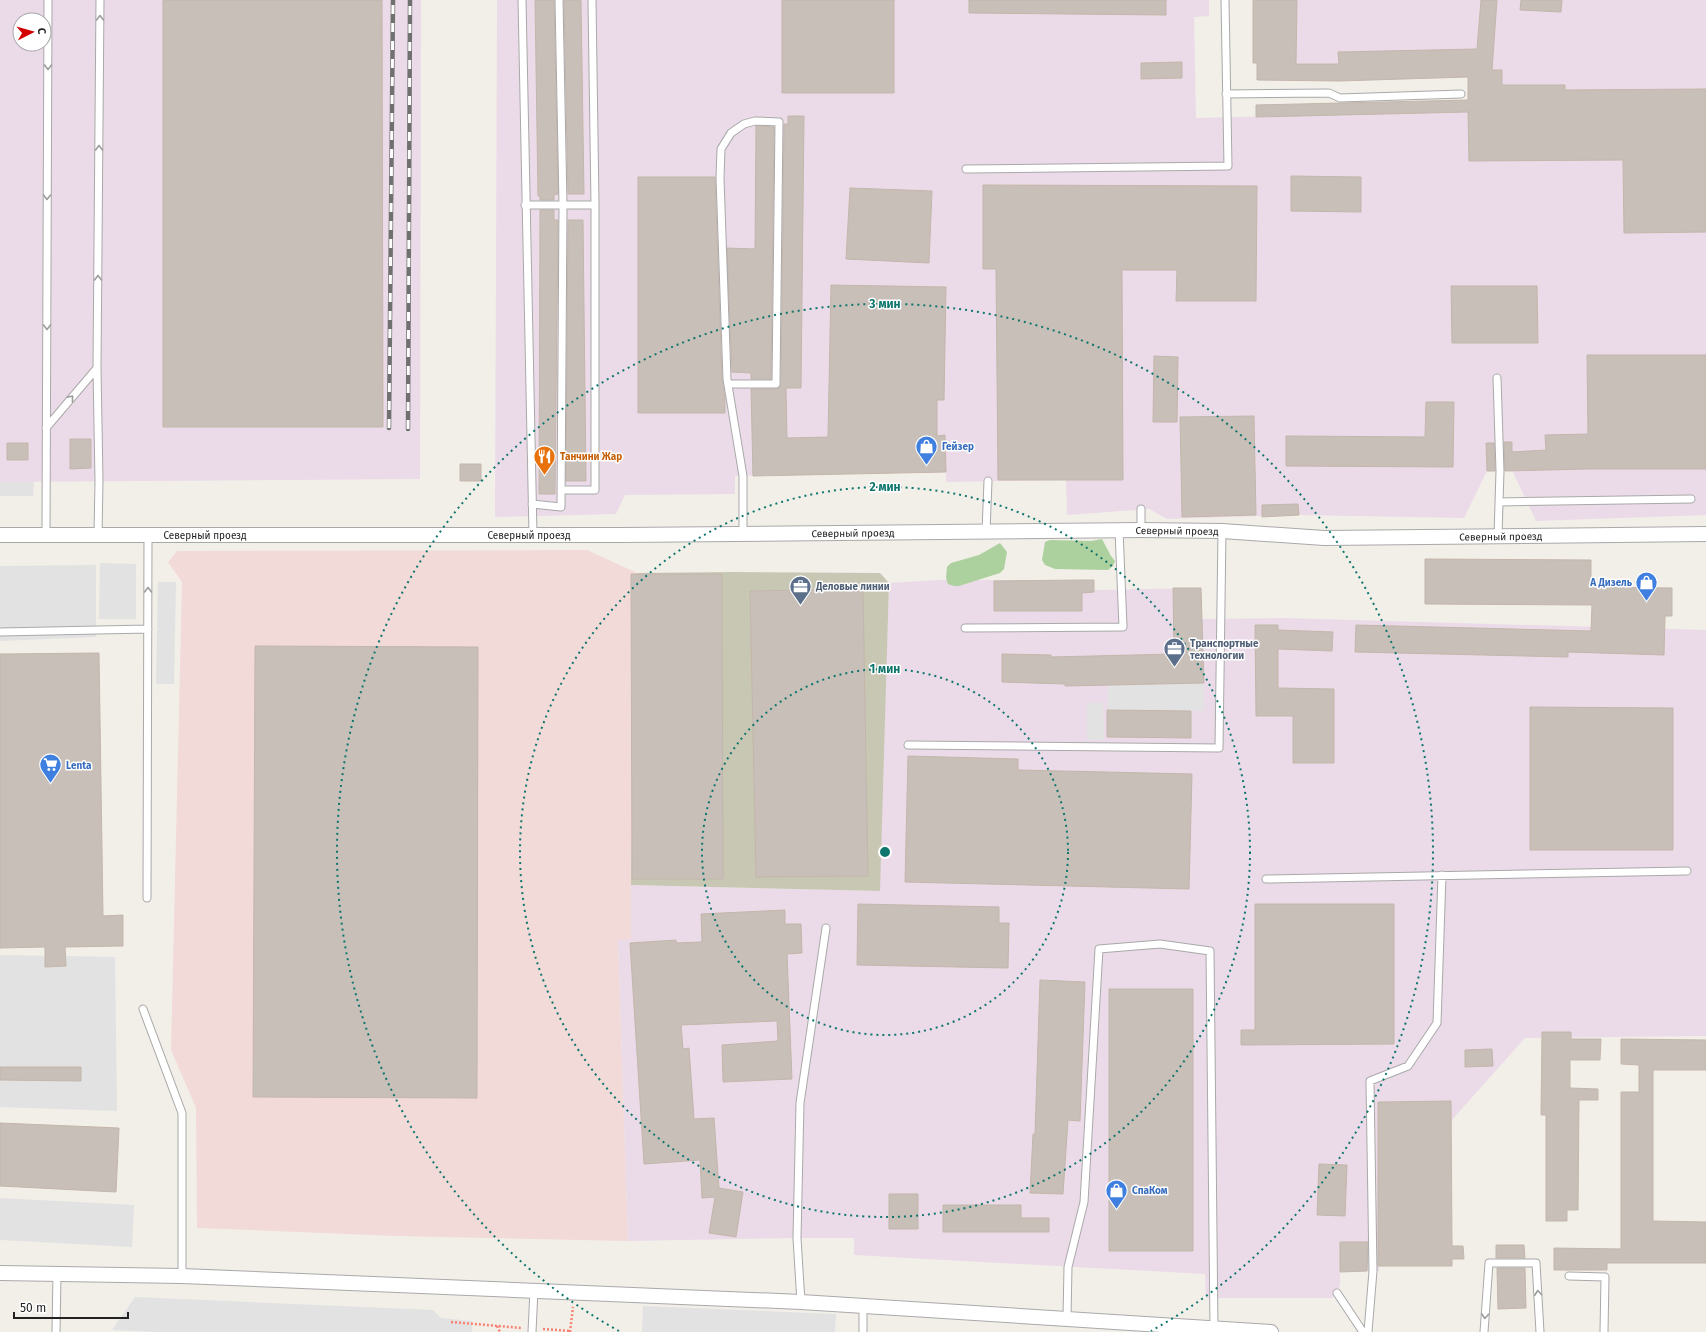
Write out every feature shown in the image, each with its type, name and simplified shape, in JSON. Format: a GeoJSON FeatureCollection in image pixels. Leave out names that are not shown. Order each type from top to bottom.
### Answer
{"type":"FeatureCollection","features":[{"type":"Feature","properties":{"kind":"street","name":"Северный проезд"},"geometry":{"type":"LineString","coordinates":[[0,535],[532,535],[1118,530],[1222,531],[1324,538],[1706,534]]}},
{"type":"Feature","properties":{"kind":"street"},"geometry":{"type":"LineString","coordinates":[[0,1273],[182,1276],[801,1302],[1271,1332]]}},
{"type":"Feature","properties":{"kind":"lane"},"geometry":{"type":"LineString","coordinates":[[46,534],[48,0]]}},
{"type":"Feature","properties":{"kind":"lane"},"geometry":{"type":"LineString","coordinates":[[98,535],[99,481],[97,368],[100,0]]}},
{"type":"Feature","properties":{"kind":"lane"},"geometry":{"type":"LineString","coordinates":[[522,0],[532,535]]}},
{"type":"Feature","properties":{"kind":"lane"},"geometry":{"type":"LineString","coordinates":[[532,504],[561,507],[563,205],[559,0]]}},
{"type":"Feature","properties":{"kind":"lane"},"geometry":{"type":"LineString","coordinates":[[561,490],[594,490],[595,205],[592,0]]}},
{"type":"Feature","properties":{"kind":"lane"},"geometry":{"type":"LineString","coordinates":[[966,170],[1228,166],[1225,0]]}},
{"type":"Feature","properties":{"kind":"lane"},"geometry":{"type":"LineString","coordinates":[[1226,94],[1329,93],[1340,98],[1461,94]]}},
{"type":"Feature","properties":{"kind":"lane"},"geometry":{"type":"LineString","coordinates":[[728,384],[776,384],[779,122],[755,121],[744,124],[731,133],[721,149],[720,178],[728,384],[743,476],[743,534]]}},
{"type":"Feature","properties":{"kind":"lane"},"geometry":{"type":"LineString","coordinates":[[526,205],[595,205]]}},
{"type":"Feature","properties":{"kind":"lane"},"geometry":{"type":"LineString","coordinates":[[46,428],[97,368]]}},
{"type":"Feature","properties":{"kind":"lane"},"geometry":{"type":"LineString","coordinates":[[1497,378],[1500,471],[1498,536]]}},
{"type":"Feature","properties":{"kind":"lane"},"geometry":{"type":"LineString","coordinates":[[986,532],[988,480]]}},
{"type":"Feature","properties":{"kind":"lane"},"geometry":{"type":"LineString","coordinates":[[1499,502],[1691,499]]}},
{"type":"Feature","properties":{"kind":"lane"},"geometry":{"type":"LineString","coordinates":[[1141,509],[1141,530]]}},
{"type":"Feature","properties":{"kind":"lane"},"geometry":{"type":"LineString","coordinates":[[965,628],[1123,628],[1118,530]]}},
{"type":"Feature","properties":{"kind":"lane"},"geometry":{"type":"LineString","coordinates":[[908,745],[1219,748],[1222,531]]}},
{"type":"Feature","properties":{"kind":"lane"},"geometry":{"type":"LineString","coordinates":[[147,898],[148,535]]}},
{"type":"Feature","properties":{"kind":"lane"},"geometry":{"type":"LineString","coordinates":[[0,632],[148,630]]}},
{"type":"Feature","properties":{"kind":"lane"},"geometry":{"type":"LineString","coordinates":[[1266,878],[1687,871]]}},
{"type":"Feature","properties":{"kind":"lane"},"geometry":{"type":"LineString","coordinates":[[1368,1332],[1373,1271],[1370,1081],[1408,1066],[1437,1023],[1442,876]]}},
{"type":"Feature","properties":{"kind":"lane"},"geometry":{"type":"LineString","coordinates":[[801,1302],[797,1238],[800,1103],[826,928]]}},
{"type":"Feature","properties":{"kind":"lane"},"geometry":{"type":"LineString","coordinates":[[1068,1318],[1068,1267],[1084,1202],[1099,949],[1160,944],[1210,951],[1214,1329]]}},
{"type":"Feature","properties":{"kind":"lane"},"geometry":{"type":"LineString","coordinates":[[143,1009],[182,1113],[182,1276]]}},
{"type":"Feature","properties":{"kind":"lane"},"geometry":{"type":"LineString","coordinates":[[1484,1332],[1488,1263],[1536,1263],[1540,1332]]}},
{"type":"Feature","properties":{"kind":"lane"},"geometry":{"type":"LineString","coordinates":[[56,1332],[57,1274]]}},
{"type":"Feature","properties":{"kind":"lane"},"geometry":{"type":"LineString","coordinates":[[1569,1276],[1605,1277],[1604,1332]]}},
{"type":"Feature","properties":{"kind":"lane"},"geometry":{"type":"LineString","coordinates":[[532,1330],[534,1290]]}},
{"type":"Feature","properties":{"kind":"lane"},"geometry":{"type":"LineString","coordinates":[[1337,1293],[1364,1332]]}},
{"type":"Feature","properties":{"kind":"lane"},"geometry":{"type":"LineString","coordinates":[[863,1306],[863,1332]]}},
{"type":"Feature","properties":{"kind":"path"},"geometry":{"type":"LineString","coordinates":[[451,1322],[570,1332],[574,1292]]}},
{"type":"Feature","properties":{"kind":"path"},"geometry":{"type":"LineString","coordinates":[[497,1326],[500,1332]]}},
{"type":"Feature","properties":{"kind":"shaded area"},"geometry":{"type":"Polygon","coordinates":[[[0,0],[421,0],[420,479],[0,482],[0,0]]]}},
{"type":"Feature","properties":{"kind":"shaded area"},"geometry":{"type":"Polygon","coordinates":[[[497,0],[1209,0],[1209,16],[1194,17],[1196,118],[1468,112],[1468,71],[1464,70],[1464,77],[1339,81],[1339,64],[1268,63],[1268,0],[1706,0],[1706,515],[1536,521],[1512,470],[1487,471],[1464,518],[1299,515],[1167,519],[1149,509],[1067,515],[1066,480],[946,482],[946,472],[735,476],[735,494],[625,495],[616,514],[495,517],[497,0]]]}},
{"type":"Feature","properties":{"kind":"shaded area"},"geometry":{"type":"Polygon","coordinates":[[[0,482],[34,482],[33,496],[0,496],[0,482]]]}},
{"type":"Feature","properties":{"kind":"shaded area"},"geometry":{"type":"Polygon","coordinates":[[[587,550],[637,573],[631,940],[618,940],[628,1241],[396,1236],[197,1228],[196,1108],[171,1050],[182,582],[168,562],[177,551],[587,550]]]}},
{"type":"Feature","properties":{"kind":"shaded area"},"geometry":{"type":"Polygon","coordinates":[[[100,563],[136,564],[136,619],[99,619],[100,563]]]}},
{"type":"Feature","properties":{"kind":"shaded area"},"geometry":{"type":"Polygon","coordinates":[[[96,565],[96,637],[0,641],[0,566],[96,565]]]}},
{"type":"Feature","properties":{"kind":"shaded area"},"geometry":{"type":"Polygon","coordinates":[[[637,573],[880,573],[889,583],[880,891],[631,885],[637,573]]]}},
{"type":"Feature","properties":{"kind":"shaded area"},"geometry":{"type":"Polygon","coordinates":[[[939,580],[1094,580],[1094,590],[1201,588],[1202,619],[1284,618],[1706,630],[1706,1036],[1525,1038],[1451,1121],[1452,1266],[1379,1266],[1379,1271],[1340,1272],[1340,1285],[1337,1293],[1332,1298],[1206,1298],[1205,1274],[854,1255],[854,1238],[628,1241],[618,940],[631,939],[631,885],[879,891],[889,583],[939,580]]]}},
{"type":"Feature","properties":{"kind":"shaded area"},"geometry":{"type":"Polygon","coordinates":[[[158,582],[176,582],[174,684],[156,684],[158,582]]]}},
{"type":"Feature","properties":{"kind":"shaded area"},"geometry":{"type":"Polygon","coordinates":[[[1204,683],[1204,711],[1107,710],[1108,685],[1204,683]]]}},
{"type":"Feature","properties":{"kind":"shaded area"},"geometry":{"type":"Polygon","coordinates":[[[1087,703],[1103,703],[1104,740],[1087,740],[1087,703]]]}},
{"type":"Feature","properties":{"kind":"shaded area"},"geometry":{"type":"Polygon","coordinates":[[[0,955],[115,957],[117,1111],[0,1107],[0,955]]]}},
{"type":"Feature","properties":{"kind":"shaded area"},"geometry":{"type":"Polygon","coordinates":[[[0,1198],[134,1205],[132,1247],[0,1240],[0,1198]]]}},
{"type":"Feature","properties":{"kind":"shaded area"},"geometry":{"type":"Polygon","coordinates":[[[135,1297],[433,1310],[441,1318],[472,1321],[472,1332],[158,1332],[112,1330],[135,1297]]]}},
{"type":"Feature","properties":{"kind":"shaded area"},"geometry":{"type":"Polygon","coordinates":[[[643,1306],[836,1314],[835,1332],[642,1332],[643,1306]]]}},
{"type":"Feature","properties":{"kind":"green space"},"geometry":{"type":"Polygon","coordinates":[[[1102,539],[1115,561],[1113,566],[1108,570],[1055,569],[1045,565],[1042,560],[1045,542],[1050,540],[1091,541],[1102,539]]]}},
{"type":"Feature","properties":{"kind":"green space"},"geometry":{"type":"Polygon","coordinates":[[[1000,543],[1007,552],[1004,569],[1000,573],[959,586],[948,584],[946,578],[947,567],[951,563],[979,555],[1000,543]]]}},
{"type":"Feature","properties":{"kind":"building"},"geometry":{"type":"Polygon","coordinates":[[[163,0],[382,0],[383,427],[163,427],[163,0]]]}},
{"type":"Feature","properties":{"kind":"building"},"geometry":{"type":"Polygon","coordinates":[[[535,0],[554,0],[558,194],[554,195],[554,200],[540,200],[540,196],[538,196],[535,0]]]}},
{"type":"Feature","properties":{"kind":"building"},"geometry":{"type":"Polygon","coordinates":[[[564,0],[581,0],[584,194],[568,194],[564,0]]]}},
{"type":"Feature","properties":{"kind":"building"},"geometry":{"type":"Polygon","coordinates":[[[782,0],[894,0],[894,93],[782,93],[782,0]]]}},
{"type":"Feature","properties":{"kind":"building"},"geometry":{"type":"Polygon","coordinates":[[[969,0],[1166,0],[1166,15],[969,13],[969,0]]]}},
{"type":"Feature","properties":{"kind":"building"},"geometry":{"type":"Polygon","coordinates":[[[1253,0],[1297,0],[1296,64],[1339,64],[1338,52],[1477,49],[1481,0],[1497,0],[1492,70],[1502,70],[1502,85],[1565,85],[1565,90],[1706,89],[1706,232],[1624,233],[1623,160],[1469,161],[1468,112],[1256,117],[1256,105],[1468,100],[1468,77],[1339,81],[1257,80],[1257,63],[1253,63],[1253,0]]]}},
{"type":"Feature","properties":{"kind":"building"},"geometry":{"type":"Polygon","coordinates":[[[1521,0],[1562,0],[1561,12],[1520,10],[1521,0]]]}},
{"type":"Feature","properties":{"kind":"building"},"geometry":{"type":"Polygon","coordinates":[[[1182,62],[1182,78],[1141,79],[1141,63],[1182,62]]]}},
{"type":"Feature","properties":{"kind":"building"},"geometry":{"type":"Polygon","coordinates":[[[788,116],[804,116],[801,388],[786,388],[787,438],[828,437],[831,285],[946,287],[944,400],[937,400],[937,436],[945,435],[946,472],[753,476],[751,389],[776,389],[780,387],[781,384],[784,124],[788,124],[788,116]]]}},
{"type":"Feature","properties":{"kind":"building"},"geometry":{"type":"Polygon","coordinates":[[[756,126],[774,127],[771,379],[751,379],[751,373],[732,372],[727,248],[755,249],[756,126]]]}},
{"type":"Feature","properties":{"kind":"building"},"geometry":{"type":"Polygon","coordinates":[[[1291,176],[1361,177],[1361,212],[1291,211],[1291,176]]]}},
{"type":"Feature","properties":{"kind":"building"},"geometry":{"type":"Polygon","coordinates":[[[638,177],[715,177],[722,379],[725,413],[638,413],[638,177]]]}},
{"type":"Feature","properties":{"kind":"building"},"geometry":{"type":"Polygon","coordinates":[[[983,185],[1257,186],[1256,301],[1176,301],[1177,270],[1122,270],[1123,480],[998,480],[996,269],[983,269],[983,185]]]}},
{"type":"Feature","properties":{"kind":"building"},"geometry":{"type":"Polygon","coordinates":[[[850,188],[932,191],[929,263],[846,259],[850,188]]]}},
{"type":"Feature","properties":{"kind":"building"},"geometry":{"type":"Polygon","coordinates":[[[540,210],[554,210],[554,220],[558,220],[555,494],[539,494],[540,210]]]}},
{"type":"Feature","properties":{"kind":"building"},"geometry":{"type":"Polygon","coordinates":[[[568,220],[583,220],[586,481],[566,481],[568,220]]]}},
{"type":"Feature","properties":{"kind":"building"},"geometry":{"type":"Polygon","coordinates":[[[1451,286],[1537,286],[1538,343],[1452,343],[1451,286]]]}},
{"type":"Feature","properties":{"kind":"building"},"geometry":{"type":"Polygon","coordinates":[[[1587,355],[1706,355],[1706,469],[1505,471],[1504,442],[1512,442],[1512,452],[1546,450],[1545,435],[1588,434],[1587,355]]]}},
{"type":"Feature","properties":{"kind":"building"},"geometry":{"type":"Polygon","coordinates":[[[1154,356],[1178,357],[1177,422],[1153,422],[1154,356]]]}},
{"type":"Feature","properties":{"kind":"building"},"geometry":{"type":"Polygon","coordinates":[[[1426,402],[1454,402],[1453,467],[1286,466],[1286,436],[1425,437],[1426,402]]]}},
{"type":"Feature","properties":{"kind":"building"},"geometry":{"type":"Polygon","coordinates":[[[1254,416],[1256,515],[1182,517],[1180,417],[1254,416]]]}},
{"type":"Feature","properties":{"kind":"building"},"geometry":{"type":"Polygon","coordinates":[[[70,439],[91,439],[91,468],[70,469],[70,439]]]}},
{"type":"Feature","properties":{"kind":"building"},"geometry":{"type":"Polygon","coordinates":[[[7,443],[28,443],[28,460],[7,460],[7,443]]]}},
{"type":"Feature","properties":{"kind":"building"},"geometry":{"type":"Polygon","coordinates":[[[1486,443],[1494,443],[1495,471],[1487,471],[1486,443]]]}},
{"type":"Feature","properties":{"kind":"building"},"geometry":{"type":"Polygon","coordinates":[[[460,464],[481,464],[481,481],[460,481],[460,464]]]}},
{"type":"Feature","properties":{"kind":"building"},"geometry":{"type":"Polygon","coordinates":[[[1298,504],[1299,515],[1262,517],[1262,505],[1298,504]]]}},
{"type":"Feature","properties":{"kind":"building"},"geometry":{"type":"Polygon","coordinates":[[[1425,559],[1591,560],[1591,587],[1672,588],[1672,616],[1665,616],[1664,655],[1568,652],[1568,657],[1355,652],[1356,625],[1591,631],[1592,605],[1425,604],[1425,559]]]}},
{"type":"Feature","properties":{"kind":"building"},"geometry":{"type":"Polygon","coordinates":[[[631,574],[722,574],[723,879],[632,879],[631,574]]]}},
{"type":"Feature","properties":{"kind":"building"},"geometry":{"type":"Polygon","coordinates":[[[1094,580],[1094,592],[1082,593],[1082,611],[994,611],[994,581],[1094,580]]]}},
{"type":"Feature","properties":{"kind":"building"},"geometry":{"type":"Polygon","coordinates":[[[1173,588],[1201,588],[1204,683],[1065,686],[1065,684],[1002,682],[1002,654],[1051,655],[1051,657],[1174,654],[1173,588]]]}},
{"type":"Feature","properties":{"kind":"building"},"geometry":{"type":"Polygon","coordinates":[[[863,589],[868,876],[756,877],[750,591],[863,589]]]}},
{"type":"Feature","properties":{"kind":"building"},"geometry":{"type":"Polygon","coordinates":[[[1255,625],[1278,625],[1278,630],[1333,632],[1332,651],[1278,649],[1278,688],[1334,689],[1334,763],[1293,763],[1293,716],[1256,716],[1255,625]]]}},
{"type":"Feature","properties":{"kind":"building"},"geometry":{"type":"Polygon","coordinates":[[[255,646],[478,647],[477,1098],[253,1097],[255,646]]]}},
{"type":"Feature","properties":{"kind":"building","name":"Lenta"},"geometry":{"type":"Polygon","coordinates":[[[99,653],[103,916],[123,915],[123,946],[65,947],[66,966],[45,967],[45,947],[0,948],[0,654],[99,653]]]}},
{"type":"Feature","properties":{"kind":"building"},"geometry":{"type":"Polygon","coordinates":[[[1530,707],[1673,708],[1673,850],[1530,850],[1530,707]]]}},
{"type":"Feature","properties":{"kind":"building"},"geometry":{"type":"Polygon","coordinates":[[[1107,710],[1191,711],[1191,738],[1107,737],[1107,710]]]}},
{"type":"Feature","properties":{"kind":"building"},"geometry":{"type":"Polygon","coordinates":[[[908,756],[1018,759],[1018,770],[1192,774],[1189,889],[905,882],[908,756]]]}},
{"type":"Feature","properties":{"kind":"building"},"geometry":{"type":"Polygon","coordinates":[[[858,904],[999,907],[999,923],[1009,923],[1008,968],[857,965],[858,904]]]}},
{"type":"Feature","properties":{"kind":"building"},"geometry":{"type":"Polygon","coordinates":[[[1255,904],[1394,904],[1394,1044],[1241,1045],[1241,1030],[1255,1030],[1255,904]]]}},
{"type":"Feature","properties":{"kind":"building"},"geometry":{"type":"Polygon","coordinates":[[[785,910],[785,924],[801,924],[802,953],[787,954],[792,1079],[723,1082],[722,1045],[778,1041],[777,1021],[681,1025],[683,1049],[689,1048],[694,1119],[714,1118],[719,1188],[743,1192],[736,1237],[709,1233],[715,1197],[702,1198],[700,1160],[644,1164],[630,943],[676,940],[676,943],[702,942],[701,914],[785,910]]]}},
{"type":"Feature","properties":{"kind":"building"},"geometry":{"type":"Polygon","coordinates":[[[1040,980],[1085,982],[1080,1121],[1068,1120],[1063,1194],[1030,1193],[1033,1134],[1035,1134],[1040,980]]]}},
{"type":"Feature","properties":{"kind":"building"},"geometry":{"type":"Polygon","coordinates":[[[1109,989],[1193,989],[1193,1251],[1109,1251],[1109,989]]]}},
{"type":"Feature","properties":{"kind":"building"},"geometry":{"type":"Polygon","coordinates":[[[1542,1032],[1571,1032],[1571,1039],[1601,1039],[1600,1060],[1570,1060],[1570,1088],[1598,1089],[1598,1100],[1579,1100],[1578,1210],[1567,1210],[1567,1221],[1546,1221],[1546,1115],[1541,1115],[1542,1032]]]}},
{"type":"Feature","properties":{"kind":"building"},"geometry":{"type":"Polygon","coordinates":[[[1621,1039],[1706,1040],[1706,1070],[1653,1070],[1653,1221],[1706,1222],[1706,1263],[1607,1263],[1607,1270],[1554,1270],[1554,1248],[1621,1249],[1621,1092],[1639,1092],[1639,1065],[1621,1064],[1621,1039]]]}},
{"type":"Feature","properties":{"kind":"building"},"geometry":{"type":"Polygon","coordinates":[[[1492,1049],[1493,1066],[1465,1067],[1465,1050],[1492,1049]]]}},
{"type":"Feature","properties":{"kind":"building"},"geometry":{"type":"Polygon","coordinates":[[[0,1067],[81,1067],[81,1081],[0,1080],[0,1067]]]}},
{"type":"Feature","properties":{"kind":"building"},"geometry":{"type":"Polygon","coordinates":[[[1451,1101],[1452,1246],[1463,1246],[1464,1259],[1452,1259],[1452,1266],[1378,1266],[1378,1102],[1451,1101]]]}},
{"type":"Feature","properties":{"kind":"building"},"geometry":{"type":"Polygon","coordinates":[[[0,1123],[119,1128],[116,1192],[0,1186],[0,1123]]]}},
{"type":"Feature","properties":{"kind":"building"},"geometry":{"type":"Polygon","coordinates":[[[1319,1164],[1347,1165],[1345,1216],[1317,1215],[1319,1164]]]}},
{"type":"Feature","properties":{"kind":"building"},"geometry":{"type":"Polygon","coordinates":[[[889,1194],[918,1194],[918,1229],[889,1229],[889,1194]]]}},
{"type":"Feature","properties":{"kind":"building"},"geometry":{"type":"Polygon","coordinates":[[[943,1205],[1021,1205],[1021,1218],[1049,1218],[1049,1232],[943,1232],[943,1205]]]}},
{"type":"Feature","properties":{"kind":"building"},"geometry":{"type":"Polygon","coordinates":[[[1340,1242],[1368,1242],[1367,1271],[1340,1272],[1340,1242]]]}},
{"type":"Feature","properties":{"kind":"building"},"geometry":{"type":"Polygon","coordinates":[[[1496,1245],[1524,1245],[1525,1258],[1496,1258],[1496,1245]]]}},
{"type":"Feature","properties":{"kind":"building"},"geometry":{"type":"Polygon","coordinates":[[[1497,1268],[1525,1268],[1526,1308],[1498,1309],[1497,1268]]]}},
{"type":"Feature","properties":{"kind":"railway"},"geometry":{"type":"LineString","coordinates":[[389,428],[393,0]]}},
{"type":"Feature","properties":{"kind":"railway"},"geometry":{"type":"LineString","coordinates":[[408,429],[410,0]]}},
{"type":"Feature","properties":{"kind":"place","name":"Гейзер"},"geometry":{"type":"Point","coordinates":[926,466]}},
{"type":"Feature","properties":{"kind":"place","name":"Танчини Жар"},"geometry":{"type":"Point","coordinates":[544,476]}},
{"type":"Feature","properties":{"kind":"place","name":"А Дизель"},"geometry":{"type":"Point","coordinates":[1647,602]}},
{"type":"Feature","properties":{"kind":"place","name":"Деловые линии"},"geometry":{"type":"Point","coordinates":[801,606]}},
{"type":"Feature","properties":{"kind":"place","name":"Транспортные технологии"},"geometry":{"type":"Point","coordinates":[1174,668]}},
{"type":"Feature","properties":{"kind":"place","name":"Lenta"},"geometry":{"type":"Point","coordinates":[50,784]}},
{"type":"Feature","properties":{"kind":"place","name":"СпаКом"},"geometry":{"type":"Point","coordinates":[1117,1210]}}]}
